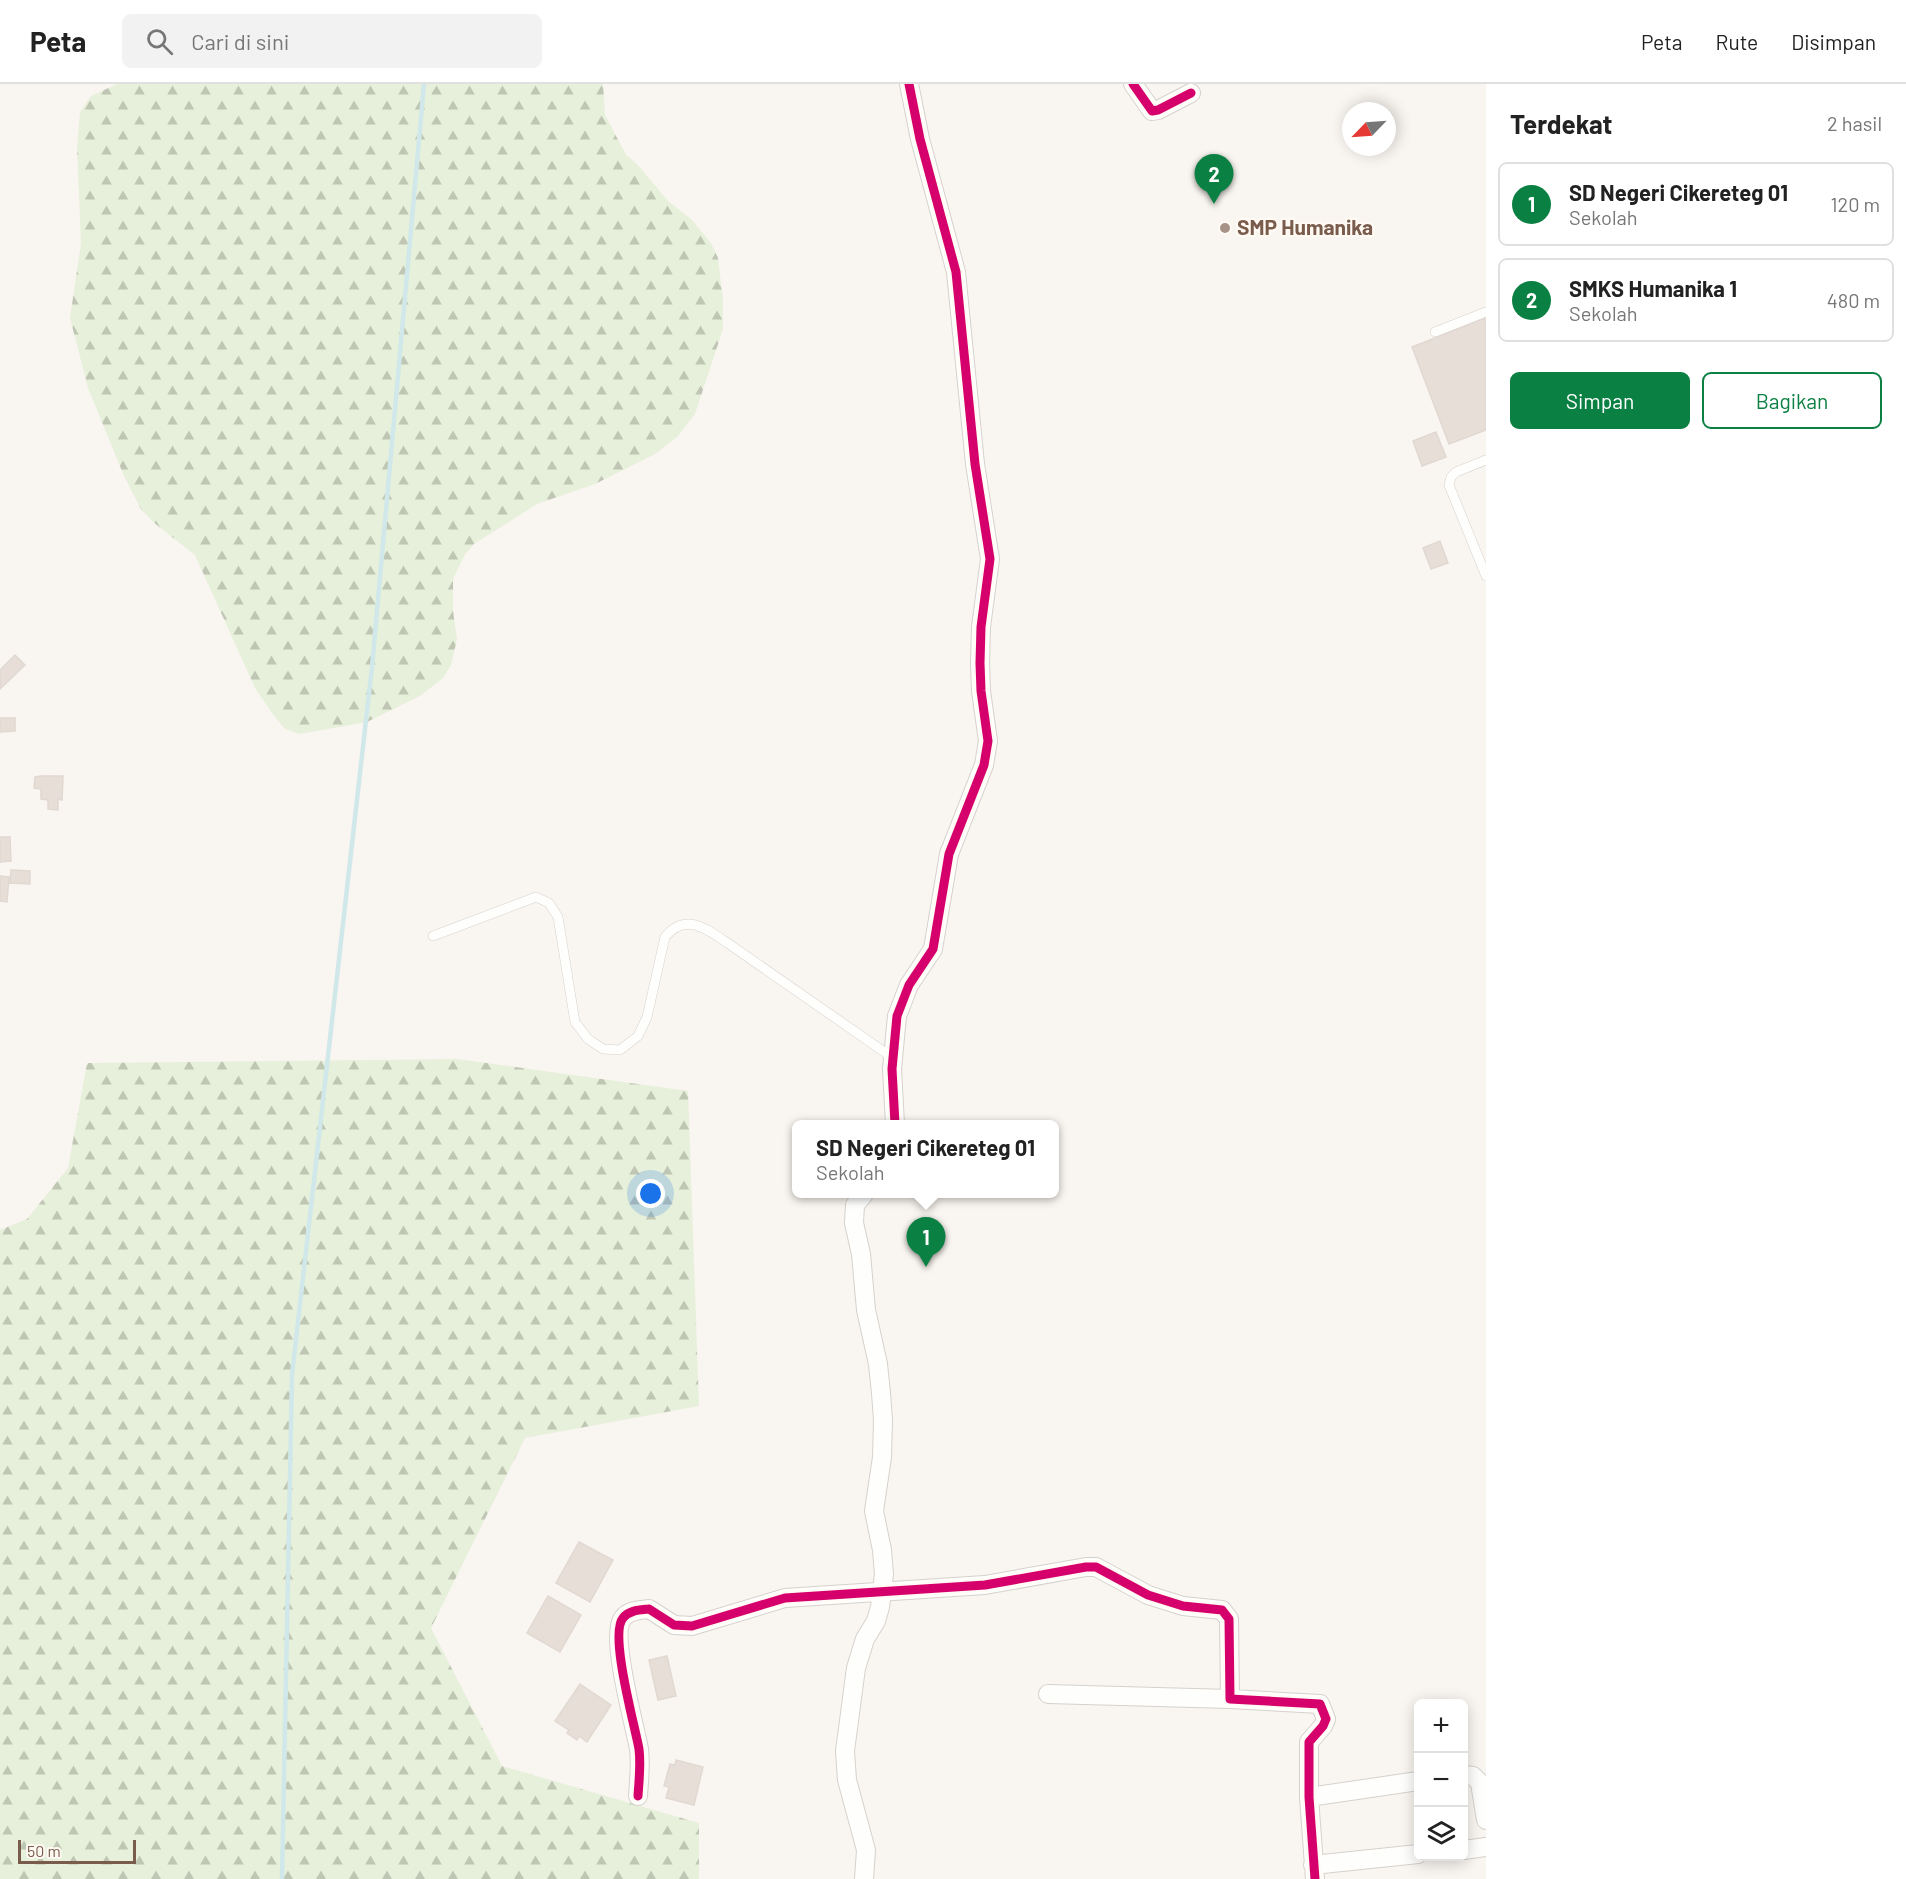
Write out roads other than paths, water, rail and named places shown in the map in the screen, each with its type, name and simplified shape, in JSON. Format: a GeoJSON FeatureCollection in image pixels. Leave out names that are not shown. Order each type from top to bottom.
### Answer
{"type":"FeatureCollection","features":[{"type":"Feature","properties":{"kind":"street"},"geometry":{"type":"LineString","coordinates":[[895,1120],[893,1058],[897,1016],[909,985],[933,949],[949,854],[984,765],[988,741],[981,691],[980,663],[981,627],[990,559],[975,464],[956,272],[917,127],[909,84]]}},
{"type":"Feature","properties":{"kind":"street"},"geometry":{"type":"LineString","coordinates":[[1133,84],[1152,111],[1191,93]]}},
{"type":"Feature","properties":{"kind":"street"},"geometry":{"type":"LineString","coordinates":[[861,1198],[855,1205],[854,1223],[861,1254],[866,1310],[878,1364],[883,1413],[882,1457],[874,1511],[883,1558],[882,1591],[879,1613],[865,1639],[856,1668],[845,1751],[847,1780],[866,1850],[864,1879]]}},
{"type":"Feature","properties":{"kind":"street"},"geometry":{"type":"LineString","coordinates":[[638,1796],[640,1756],[627,1701],[618,1636],[619,1625],[624,1617],[634,1611],[649,1609],[674,1625],[692,1626],[785,1598],[985,1585],[1096,1567],[1148,1595],[1183,1606],[1222,1610],[1229,1618],[1230,1699]]}},
{"type":"Feature","properties":{"kind":"street"},"geometry":{"type":"LineString","coordinates":[[1048,1694],[1320,1704],[1326,1719],[1309,1742],[1309,1797],[1314,1872],[1414,1855]]}},
{"type":"Feature","properties":{"kind":"street"},"geometry":{"type":"LineString","coordinates":[[1468,1775],[1473,1776],[1480,1783],[1486,1820]]}},
{"type":"Feature","properties":{"kind":"street"},"geometry":{"type":"LineString","coordinates":[[1309,1797],[1414,1782]]}},
{"type":"Feature","properties":{"kind":"street"},"geometry":{"type":"LineString","coordinates":[[1468,1849],[1486,1847]]}},
{"type":"Feature","properties":{"kind":"lane"},"geometry":{"type":"LineString","coordinates":[[1435,332],[1486,312]]}},
{"type":"Feature","properties":{"kind":"lane"},"geometry":{"type":"LineString","coordinates":[[1486,460],[1456,472],[1451,477],[1449,485],[1486,576]]}},
{"type":"Feature","properties":{"kind":"lane"},"geometry":{"type":"LineString","coordinates":[[433,936],[536,897],[549,903],[558,917],[575,1022],[588,1040],[603,1049],[620,1050],[638,1036],[647,1017],[665,937],[679,925],[693,924],[723,940],[893,1058]]}},
{"type":"Feature","properties":{"kind":"waterway"},"geometry":{"type":"LineString","coordinates":[[282,1879],[292,1375],[372,667],[424,84]]}},
{"type":"Feature","properties":{"kind":"place","name":"SMKS Humanika 1"},"geometry":{"type":"Point","coordinates":[1214,204]}},
{"type":"Feature","properties":{"kind":"place","name":"SMP Humanika"},"geometry":{"type":"Point","coordinates":[1225,228]}},
{"type":"Feature","properties":{"kind":"place","name":"SD Negeri Cikereteg 01"},"geometry":{"type":"Point","coordinates":[926,1267]}}]}
